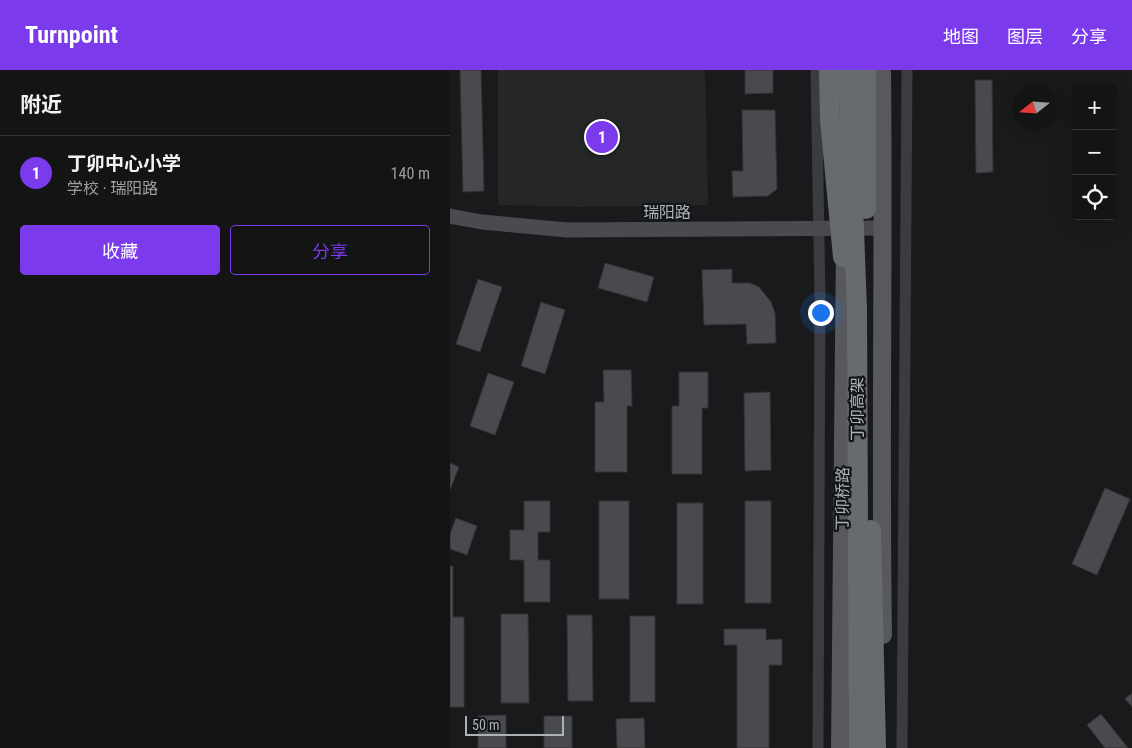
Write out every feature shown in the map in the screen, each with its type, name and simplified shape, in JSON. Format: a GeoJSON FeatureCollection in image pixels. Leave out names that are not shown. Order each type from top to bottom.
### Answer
{"type":"FeatureCollection","features":[{"type":"Feature","properties":{"kind":"highway"},"geometry":{"type":"LineString","coordinates":[[828,70],[830,120],[842,253],[857,310]]}},
{"type":"Feature","properties":{"kind":"highway","name":"丁卯高架"},"geometry":{"type":"LineString","coordinates":[[848,70],[857,310],[859,748]]}},
{"type":"Feature","properties":{"kind":"highway","name":"丁卯高架"},"geometry":{"type":"LineString","coordinates":[[867,70],[865,96],[869,444],[876,748]]}},
{"type":"Feature","properties":{"kind":"main road","name":"丁卯桥路"},"geometry":{"type":"LineString","coordinates":[[840,748],[846,229],[841,70]]}},
{"type":"Feature","properties":{"kind":"main road"},"geometry":{"type":"LineString","coordinates":[[882,70],[884,228],[881,482],[885,748]]}},
{"type":"Feature","properties":{"kind":"street"},"geometry":{"type":"LineString","coordinates":[[816,70],[820,229],[818,748]]}},
{"type":"Feature","properties":{"kind":"street"},"geometry":{"type":"LineString","coordinates":[[902,748],[907,70]]}},
{"type":"Feature","properties":{"kind":"street","name":"瑞阳路"},"geometry":{"type":"LineString","coordinates":[[450,216],[482,222],[567,230],[884,228]]}},
{"type":"Feature","properties":{"kind":"shaded area"},"geometry":{"type":"Polygon","coordinates":[[[498,70],[705,70],[708,205],[577,207],[498,205],[498,70]]]}},
{"type":"Feature","properties":{"kind":"building"},"geometry":{"type":"Polygon","coordinates":[[[460,70],[481,70],[484,191],[463,192],[460,70]]]}},
{"type":"Feature","properties":{"kind":"building"},"geometry":{"type":"Polygon","coordinates":[[[745,70],[773,70],[773,93],[745,94],[745,70]]]}},
{"type":"Feature","properties":{"kind":"building"},"geometry":{"type":"Polygon","coordinates":[[[975,80],[992,80],[993,172],[976,173],[975,80]]]}},
{"type":"Feature","properties":{"kind":"building"},"geometry":{"type":"Polygon","coordinates":[[[742,110],[775,110],[777,189],[768,196],[733,197],[732,171],[743,171],[742,110]]]}},
{"type":"Feature","properties":{"kind":"building"},"geometry":{"type":"Polygon","coordinates":[[[605,263],[654,277],[647,302],[598,288],[605,263]]]}},
{"type":"Feature","properties":{"kind":"building"},"geometry":{"type":"Polygon","coordinates":[[[732,269],[732,283],[750,283],[759,287],[771,302],[775,313],[776,343],[747,344],[746,324],[704,325],[702,270],[732,269]]]}},
{"type":"Feature","properties":{"kind":"building"},"geometry":{"type":"Polygon","coordinates":[[[478,279],[502,287],[480,352],[456,344],[478,279]]]}},
{"type":"Feature","properties":{"kind":"building"},"geometry":{"type":"Polygon","coordinates":[[[541,302],[565,310],[545,374],[521,366],[541,302]]]}},
{"type":"Feature","properties":{"kind":"building"},"geometry":{"type":"Polygon","coordinates":[[[603,370],[631,370],[632,406],[627,406],[627,472],[595,472],[595,402],[604,402],[603,370]]]}},
{"type":"Feature","properties":{"kind":"building"},"geometry":{"type":"Polygon","coordinates":[[[679,372],[708,372],[708,408],[702,408],[702,474],[672,474],[672,406],[679,406],[679,372]]]}},
{"type":"Feature","properties":{"kind":"building"},"geometry":{"type":"Polygon","coordinates":[[[488,373],[514,382],[495,435],[470,426],[488,373]]]}},
{"type":"Feature","properties":{"kind":"building"},"geometry":{"type":"Polygon","coordinates":[[[770,392],[771,470],[745,471],[744,393],[770,392]]]}},
{"type":"Feature","properties":{"kind":"building"},"geometry":{"type":"Polygon","coordinates":[[[450,463],[459,467],[450,490],[450,463]]]}},
{"type":"Feature","properties":{"kind":"building"},"geometry":{"type":"Polygon","coordinates":[[[1105,488],[1130,499],[1097,575],[1072,564],[1105,488]]]}},
{"type":"Feature","properties":{"kind":"building"},"geometry":{"type":"Polygon","coordinates":[[[524,501],[550,501],[550,532],[538,532],[538,560],[550,560],[550,602],[524,602],[524,560],[510,560],[510,530],[524,530],[524,501]]]}},
{"type":"Feature","properties":{"kind":"building"},"geometry":{"type":"Polygon","coordinates":[[[599,501],[629,501],[629,599],[599,599],[599,501]]]}},
{"type":"Feature","properties":{"kind":"building"},"geometry":{"type":"Polygon","coordinates":[[[745,501],[771,501],[771,603],[745,603],[745,501]]]}},
{"type":"Feature","properties":{"kind":"building"},"geometry":{"type":"Polygon","coordinates":[[[677,503],[703,503],[703,604],[677,604],[677,503]]]}},
{"type":"Feature","properties":{"kind":"building"},"geometry":{"type":"Polygon","coordinates":[[[456,518],[477,526],[467,555],[450,549],[450,534],[456,518]]]}},
{"type":"Feature","properties":{"kind":"building"},"geometry":{"type":"Polygon","coordinates":[[[450,566],[453,566],[453,617],[464,617],[464,707],[450,707],[450,566]]]}},
{"type":"Feature","properties":{"kind":"building"},"geometry":{"type":"Polygon","coordinates":[[[501,614],[528,614],[529,703],[501,703],[501,614]]]}},
{"type":"Feature","properties":{"kind":"building"},"geometry":{"type":"Polygon","coordinates":[[[567,615],[592,615],[593,701],[568,701],[567,615]]]}},
{"type":"Feature","properties":{"kind":"building"},"geometry":{"type":"Polygon","coordinates":[[[630,616],[655,616],[655,702],[630,702],[630,616]]]}},
{"type":"Feature","properties":{"kind":"building"},"geometry":{"type":"Polygon","coordinates":[[[724,629],[766,629],[766,640],[782,639],[782,665],[769,665],[769,748],[737,748],[737,645],[724,645],[724,629]]]}},
{"type":"Feature","properties":{"kind":"building"},"geometry":{"type":"Polygon","coordinates":[[[1132,693],[1132,707],[1125,699],[1132,693]]]}},
{"type":"Feature","properties":{"kind":"building"},"geometry":{"type":"Polygon","coordinates":[[[1101,714],[1128,748],[1105,748],[1087,725],[1101,714]]]}},
{"type":"Feature","properties":{"kind":"building"},"geometry":{"type":"Polygon","coordinates":[[[506,715],[506,748],[478,748],[478,716],[506,715]]]}},
{"type":"Feature","properties":{"kind":"building"},"geometry":{"type":"Polygon","coordinates":[[[544,716],[572,716],[572,748],[544,748],[544,716]]]}},
{"type":"Feature","properties":{"kind":"building"},"geometry":{"type":"Polygon","coordinates":[[[644,718],[645,748],[617,748],[616,719],[644,718]]]}},
{"type":"Feature","properties":{"kind":"place","name":"丁卯中心小学"},"geometry":{"type":"Point","coordinates":[602,137]}}]}
